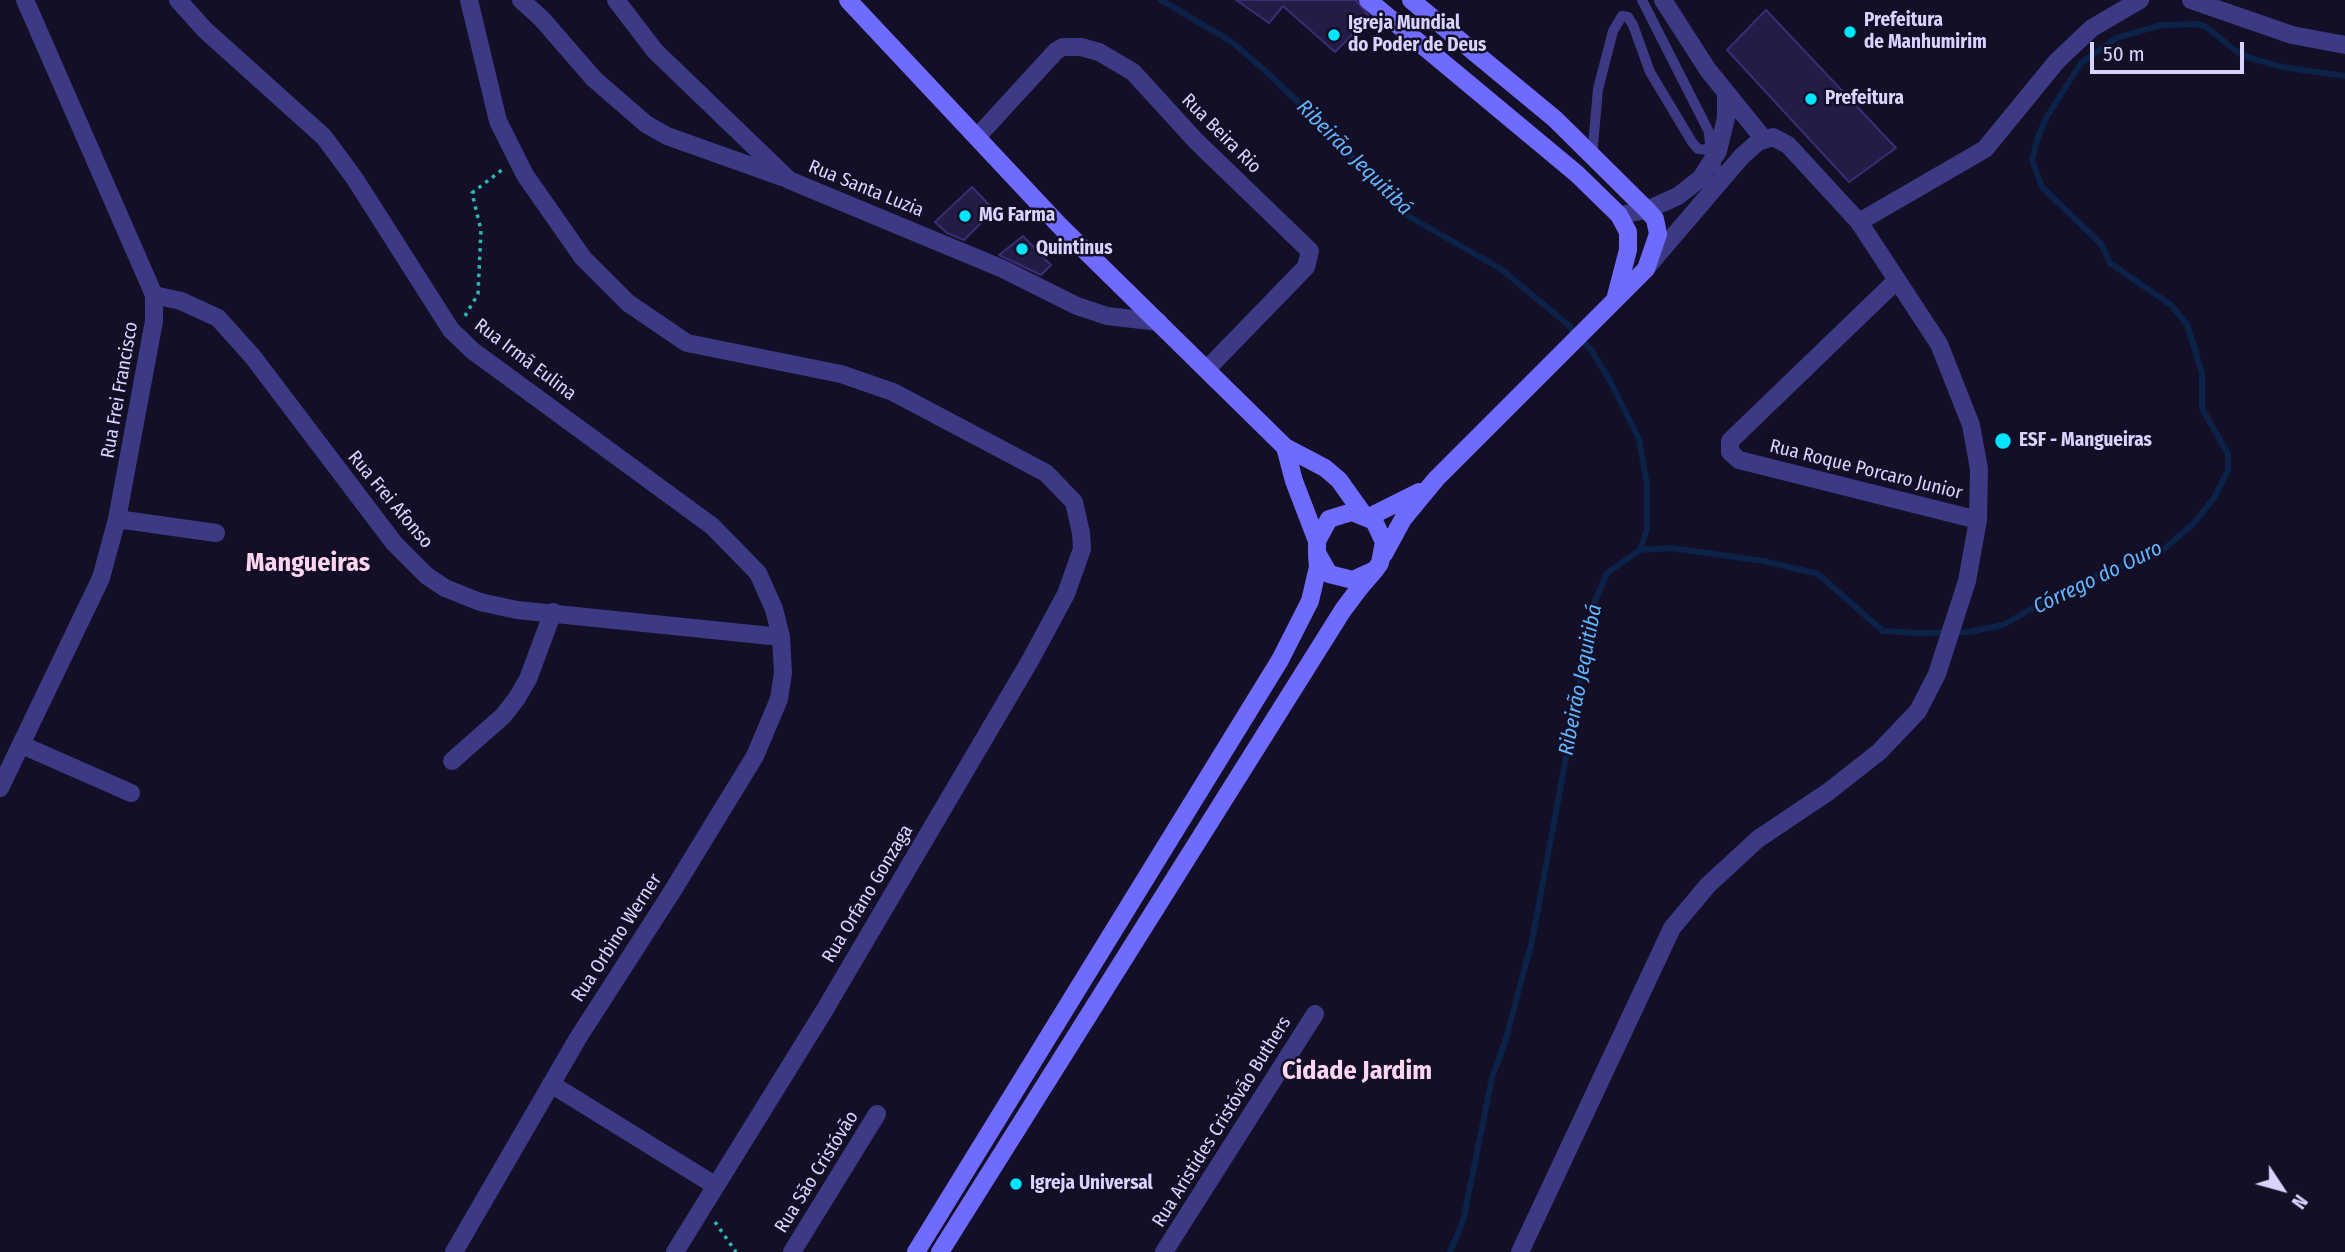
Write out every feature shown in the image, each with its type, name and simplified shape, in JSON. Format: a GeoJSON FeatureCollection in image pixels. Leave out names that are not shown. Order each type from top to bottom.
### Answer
{"type":"FeatureCollection","features":[{"type":"Feature","properties":{"kind":"street","name":"Rua Frei Francisco"},"geometry":{"type":"LineString","coordinates":[[0,788],[101,578],[117,519],[154,321],[154,295],[25,0]]}},
{"type":"Feature","properties":{"kind":"street","name":"Rua Irmã Eulina"},"geometry":{"type":"LineString","coordinates":[[178,0],[205,30],[324,137],[355,178],[436,311],[455,333],[473,351],[712,526],[758,573],[774,609],[781,637]]}},
{"type":"Feature","properties":{"kind":"street"},"geometry":{"type":"LineString","coordinates":[[469,0],[498,121],[516,158]]}},
{"type":"Feature","properties":{"kind":"street"},"geometry":{"type":"LineString","coordinates":[[521,0],[542,19],[594,79],[646,124],[667,136],[789,180]]}},
{"type":"Feature","properties":{"kind":"street","name":"Rua Santa Luzia"},"geometry":{"type":"LineString","coordinates":[[616,0],[655,51],[789,180],[1003,269],[1077,306],[1107,316],[1159,322]]}},
{"type":"Feature","properties":{"kind":"street"},"geometry":{"type":"LineString","coordinates":[[848,0],[1059,225],[1286,447],[1332,474],[1353,496],[1366,516],[1381,531],[1379,562],[1365,577],[1340,579],[1321,565],[1286,447]]}},
{"type":"Feature","properties":{"kind":"street"},"geometry":{"type":"LineString","coordinates":[[1368,0],[1577,174],[1619,215],[1628,232],[1628,250],[1607,309]]}},
{"type":"Feature","properties":{"kind":"street"},"geometry":{"type":"LineString","coordinates":[[1411,0],[1524,93],[1647,209],[1655,219],[1658,234],[1646,269]]}},
{"type":"Feature","properties":{"kind":"street"},"geometry":{"type":"LineString","coordinates":[[940,1252],[1343,610],[1379,562],[1403,519],[1436,479],[1646,269],[1742,156],[1763,138],[1726,94],[1663,0]]}},
{"type":"Feature","properties":{"kind":"street"},"geometry":{"type":"LineString","coordinates":[[1859,222],[1985,149],[2057,61],[2100,22],[2140,0]]}},
{"type":"Feature","properties":{"kind":"street"},"geometry":{"type":"LineString","coordinates":[[2191,0],[2292,35],[2345,45]]}},
{"type":"Feature","properties":{"kind":"street"},"geometry":{"type":"LineString","coordinates":[[1419,44],[1436,21]]}},
{"type":"Feature","properties":{"kind":"street","name":"Rua Beira Rio"},"geometry":{"type":"LineString","coordinates":[[978,136],[1056,51],[1063,47],[1082,47],[1099,52],[1133,72],[1196,141],[1310,251],[1306,267],[1207,369]]}},
{"type":"Feature","properties":{"kind":"street"},"geometry":{"type":"LineString","coordinates":[[1506,116],[1524,93]]}},
{"type":"Feature","properties":{"kind":"street"},"geometry":{"type":"LineString","coordinates":[[1619,215],[1647,209],[1678,196],[1701,177],[1726,118],[1726,94]]}},
{"type":"Feature","properties":{"kind":"street","name":"Rua Roque Porcaro Junior"},"geometry":{"type":"LineString","coordinates":[[1763,138],[1773,137],[1788,145],[1859,222],[1939,344],[1971,425],[1979,469],[1978,520],[1739,460],[1730,452],[1730,441],[1896,280]]}},
{"type":"Feature","properties":{"kind":"street","name":"Rua Orfano Gonzaga"},"geometry":{"type":"LineString","coordinates":[[516,158],[524,176],[583,258],[628,303],[652,322],[696,346],[841,374],[893,392],[1046,473],[1074,502],[1082,533],[1082,549],[1066,594],[1031,659],[824,1011],[676,1252]]}},
{"type":"Feature","properties":{"kind":"street","name":"Rua Frei Afonso"},"geometry":{"type":"LineString","coordinates":[[154,295],[181,301],[218,318],[253,357],[394,543],[426,576],[480,602],[517,610],[781,637]]}},
{"type":"Feature","properties":{"kind":"street"},"geometry":{"type":"LineString","coordinates":[[916,1252],[1280,660],[1310,601],[1318,567],[1317,547],[1329,519],[1352,512],[1366,516],[1410,498],[1436,479]]}},
{"type":"Feature","properties":{"kind":"street"},"geometry":{"type":"LineString","coordinates":[[117,519],[216,533]]}},
{"type":"Feature","properties":{"kind":"street"},"geometry":{"type":"LineString","coordinates":[[1520,1252],[1672,928],[1708,885],[1758,839],[1828,792],[1888,744],[1918,711],[1937,674],[1960,603],[1978,520]]}},
{"type":"Feature","properties":{"kind":"street"},"geometry":{"type":"LineString","coordinates":[[452,761],[503,716],[517,698],[528,679],[553,612]]}},
{"type":"Feature","properties":{"kind":"street","name":"Rua Orbino Werner"},"geometry":{"type":"LineString","coordinates":[[454,1252],[551,1084],[755,756],[779,699],[783,673],[781,637]]}},
{"type":"Feature","properties":{"kind":"street"},"geometry":{"type":"LineString","coordinates":[[22,745],[131,793]]}},
{"type":"Feature","properties":{"kind":"street","name":"Rua Aristides Cristóvão Buthers"},"geometry":{"type":"LineString","coordinates":[[1164,1252],[1315,1014]]}},
{"type":"Feature","properties":{"kind":"street"},"geometry":{"type":"LineString","coordinates":[[551,1084],[716,1186]]}},
{"type":"Feature","properties":{"kind":"street","name":"Rua São Cristóvão"},"geometry":{"type":"LineString","coordinates":[[792,1252],[877,1114]]}},
{"type":"Feature","properties":{"kind":"lane"},"geometry":{"type":"LineString","coordinates":[[1642,0],[1709,132],[1711,157],[1723,179]]}},
{"type":"Feature","properties":{"kind":"lane"},"geometry":{"type":"LineString","coordinates":[[1592,157],[1598,89],[1613,31],[1622,16],[1628,17],[1633,26],[1650,72],[1692,142],[1711,157]]}},
{"type":"Feature","properties":{"kind":"path"},"geometry":{"type":"LineString","coordinates":[[455,333],[478,294],[481,230],[472,193],[516,158]]}},
{"type":"Feature","properties":{"kind":"path"},"geometry":{"type":"LineString","coordinates":[[704,1206],[736,1252]]}},
{"type":"Feature","properties":{"kind":"building","name":"Igreja Mundial do Poder de Deus"},"geometry":{"type":"Polygon","coordinates":[[[1236,0],[1356,0],[1370,17],[1335,52],[1283,6],[1269,23],[1236,0]]]}},
{"type":"Feature","properties":{"kind":"building","name":"Prefeitura"},"geometry":{"type":"Polygon","coordinates":[[[1766,10],[1896,148],[1849,182],[1727,50],[1766,10]]]}},
{"type":"Feature","properties":{"kind":"building","name":"MG Farma"},"geometry":{"type":"Polygon","coordinates":[[[972,187],[994,210],[964,240],[947,233],[935,222],[972,187]]]}},
{"type":"Feature","properties":{"kind":"building","name":"Quintinus"},"geometry":{"type":"Polygon","coordinates":[[[1023,236],[1051,265],[1041,275],[999,255],[1023,236]]]}},
{"type":"Feature","properties":{"kind":"waterway","name":"Ribeirão Jequitibá"},"geometry":{"type":"LineString","coordinates":[[1161,0],[1232,42],[1271,76],[1341,144],[1401,212],[1501,269],[1566,323],[1592,351],[1639,439],[1647,484],[1647,529],[1640,550],[1607,573],[1595,601],[1532,941],[1505,1042],[1492,1078],[1463,1221],[1450,1252]]}},
{"type":"Feature","properties":{"kind":"waterway","name":"Córrego do Ouro"},"geometry":{"type":"LineString","coordinates":[[1640,550],[1671,548],[1764,561],[1818,574],[1883,631],[1918,633],[1969,632],[2003,625],[2077,583],[2162,551],[2194,523],[2214,498],[2228,470],[2228,454],[2202,408],[2202,373],[2187,324],[2171,305],[2110,263],[2101,244],[2042,187],[2032,159],[2038,137],[2046,118],[2081,63],[2116,38],[2162,25],[2205,26],[2236,51],[2250,58],[2282,67],[2345,76]]}},
{"type":"Feature","properties":{"kind":"place","name":"Prefeitura de Manhumirim"},"geometry":{"type":"Point","coordinates":[1850,32]}},
{"type":"Feature","properties":{"kind":"place","name":"Igreja Mundial do Poder de Deus"},"geometry":{"type":"Point","coordinates":[1334,35]}},
{"type":"Feature","properties":{"kind":"place","name":"Prefeitura"},"geometry":{"type":"Point","coordinates":[1811,99]}},
{"type":"Feature","properties":{"kind":"place","name":"MG Farma"},"geometry":{"type":"Point","coordinates":[965,216]}},
{"type":"Feature","properties":{"kind":"place","name":"Quintinus"},"geometry":{"type":"Point","coordinates":[1022,249]}},
{"type":"Feature","properties":{"kind":"place","name":"ESF - Mangueiras"},"geometry":{"type":"Point","coordinates":[2003,441]}},
{"type":"Feature","properties":{"kind":"place","name":"Igreja Universal"},"geometry":{"type":"Point","coordinates":[1016,1184]}},
{"type":"Feature","properties":{"kind":"district","name":"Mangueiras"},"geometry":{"type":"Point","coordinates":[308,564]}},
{"type":"Feature","properties":{"kind":"district","name":"Cidade Jardim"},"geometry":{"type":"Point","coordinates":[1357,1072]}}]}
